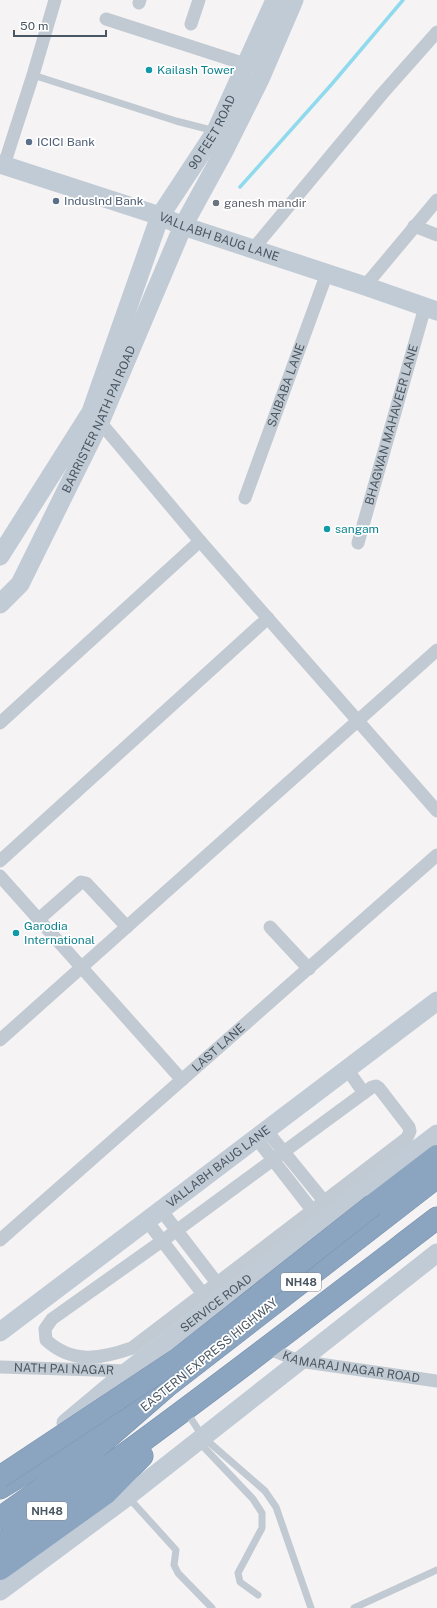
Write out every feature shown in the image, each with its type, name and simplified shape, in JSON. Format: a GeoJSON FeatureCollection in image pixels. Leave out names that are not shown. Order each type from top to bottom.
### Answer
{"type":"FeatureCollection","features":[{"type":"Feature","properties":{"kind":"highway"},"geometry":{"type":"LineString","coordinates":[[0,1477],[178,1359],[437,1156]]}},
{"type":"Feature","properties":{"kind":"highway","name":"EASTERN EXPRESS HIGHWAY"},"geometry":{"type":"LineString","coordinates":[[1,1517],[81,1461],[166,1387],[437,1177]]}},
{"type":"Feature","properties":{"kind":"highway","name":"NH48"},"geometry":{"type":"LineString","coordinates":[[0,1544],[186,1410],[437,1218]]}},
{"type":"Feature","properties":{"kind":"highway"},"geometry":{"type":"LineString","coordinates":[[0,1488],[166,1387]]}},
{"type":"Feature","properties":{"kind":"highway"},"geometry":{"type":"LineString","coordinates":[[0,1569],[106,1493],[186,1410]]}},
{"type":"Feature","properties":{"kind":"street"},"geometry":{"type":"LineString","coordinates":[[2,165],[33,75],[55,0]]}},
{"type":"Feature","properties":{"kind":"street"},"geometry":{"type":"LineString","coordinates":[[192,24],[199,0]]}},
{"type":"Feature","properties":{"kind":"street","name":"90 FEET ROAD"},"geometry":{"type":"LineString","coordinates":[[95,418],[160,216],[216,131],[275,0]]}},
{"type":"Feature","properties":{"kind":"street","name":"BARRISTER NATH PAI ROAD"},"geometry":{"type":"LineString","coordinates":[[0,604],[20,584],[183,226],[260,79],[294,0]]}},
{"type":"Feature","properties":{"kind":"street"},"geometry":{"type":"LineString","coordinates":[[106,19],[245,64]]}},
{"type":"Feature","properties":{"kind":"street"},"geometry":{"type":"LineString","coordinates":[[253,249],[382,94],[437,32]]}},
{"type":"Feature","properties":{"kind":"street","name":"VALLABH BAUG LANE"},"geometry":{"type":"LineString","coordinates":[[2,165],[160,216],[183,226],[431,309]]}},
{"type":"Feature","properties":{"kind":"street"},"geometry":{"type":"LineString","coordinates":[[365,286],[437,200]]}},
{"type":"Feature","properties":{"kind":"street"},"geometry":{"type":"LineString","coordinates":[[414,226],[437,234]]}},
{"type":"Feature","properties":{"kind":"street","name":"SAIBABA LANE"},"geometry":{"type":"LineString","coordinates":[[245,498],[327,273]]}},
{"type":"Feature","properties":{"kind":"street","name":"BHAGWAN MAHAVEER LANE"},"geometry":{"type":"LineString","coordinates":[[358,542],[431,309]]}},
{"type":"Feature","properties":{"kind":"street"},"geometry":{"type":"LineString","coordinates":[[0,556],[95,418],[200,541],[437,811]]}},
{"type":"Feature","properties":{"kind":"street"},"geometry":{"type":"LineString","coordinates":[[0,723],[200,541]]}},
{"type":"Feature","properties":{"kind":"street"},"geometry":{"type":"LineString","coordinates":[[0,861],[268,618]]}},
{"type":"Feature","properties":{"kind":"street"},"geometry":{"type":"LineString","coordinates":[[0,1040],[437,650]]}},
{"type":"Feature","properties":{"kind":"street","name":"LAST LANE"},"geometry":{"type":"LineString","coordinates":[[0,1240],[437,855]]}},
{"type":"Feature","properties":{"kind":"street"},"geometry":{"type":"LineString","coordinates":[[0,876],[182,1080]]}},
{"type":"Feature","properties":{"kind":"street"},"geometry":{"type":"LineString","coordinates":[[39,919],[81,882],[84,882],[127,927]]}},
{"type":"Feature","properties":{"kind":"street"},"geometry":{"type":"LineString","coordinates":[[270,927],[308,969]]}},
{"type":"Feature","properties":{"kind":"street","name":"VALLABH BAUG LANE"},"geometry":{"type":"LineString","coordinates":[[0,1332],[437,1001]]}},
{"type":"Feature","properties":{"kind":"street"},"geometry":{"type":"LineString","coordinates":[[347,1069],[364,1093]]}},
{"type":"Feature","properties":{"kind":"street"},"geometry":{"type":"LineString","coordinates":[[376,1086],[410,1127],[407,1138],[132,1348],[114,1354],[90,1358],[71,1356],[56,1349],[46,1340],[46,1329],[52,1319],[176,1231],[284,1151],[372,1087],[376,1086]]}},
{"type":"Feature","properties":{"kind":"street"},"geometry":{"type":"LineString","coordinates":[[261,1134],[284,1151],[324,1201]]}},
{"type":"Feature","properties":{"kind":"street"},"geometry":{"type":"LineString","coordinates":[[261,1134],[273,1160],[312,1210]]}},
{"type":"Feature","properties":{"kind":"street","name":"SERVICE ROAD"},"geometry":{"type":"LineString","coordinates":[[0,1480],[128,1371],[437,1134]]}},
{"type":"Feature","properties":{"kind":"street"},"geometry":{"type":"LineString","coordinates":[[154,1215],[176,1231],[217,1283]]}},
{"type":"Feature","properties":{"kind":"street"},"geometry":{"type":"LineString","coordinates":[[154,1215],[162,1240],[203,1294]]}},
{"type":"Feature","properties":{"kind":"street"},"geometry":{"type":"LineString","coordinates":[[0,1591],[128,1496],[299,1361],[434,1258]]}},
{"type":"Feature","properties":{"kind":"street"},"geometry":{"type":"LineString","coordinates":[[60,1286],[73,1304]]}},
{"type":"Feature","properties":{"kind":"street","name":"KAMARAJ NAGAR ROAD"},"geometry":{"type":"LineString","coordinates":[[267,1348],[299,1361],[437,1381]]}},
{"type":"Feature","properties":{"kind":"street","name":"NATH PAI NAGAR"},"geometry":{"type":"LineString","coordinates":[[0,1367],[128,1371]]}},
{"type":"Feature","properties":{"kind":"lane"},"geometry":{"type":"LineString","coordinates":[[33,75],[176,121],[216,131]]}},
{"type":"Feature","properties":{"kind":"lane"},"geometry":{"type":"LineString","coordinates":[[186,1410],[200,1439],[253,1499],[262,1513],[262,1528],[238,1573],[240,1582],[258,1595]]}},
{"type":"Feature","properties":{"kind":"lane"},"geometry":{"type":"LineString","coordinates":[[200,1439],[265,1491],[276,1507],[312,1608]]}},
{"type":"Feature","properties":{"kind":"lane"},"geometry":{"type":"LineString","coordinates":[[128,1496],[176,1550],[174,1565],[178,1573],[212,1608]]}},
{"type":"Feature","properties":{"kind":"lane"},"geometry":{"type":"LineString","coordinates":[[354,1608],[437,1570]]}},
{"type":"Feature","properties":{"kind":"waterway"},"geometry":{"type":"LineString","coordinates":[[240,187],[331,85],[403,0]]}},
{"type":"Feature","properties":{"kind":"place","name":"Kailash Tower"},"geometry":{"type":"Point","coordinates":[149,70]}},
{"type":"Feature","properties":{"kind":"place","name":"ICICI Bank"},"geometry":{"type":"Point","coordinates":[29,142]}},
{"type":"Feature","properties":{"kind":"place","name":"Induslnd Bank"},"geometry":{"type":"Point","coordinates":[56,201]}},
{"type":"Feature","properties":{"kind":"place","name":"ganesh mandir"},"geometry":{"type":"Point","coordinates":[216,203]}},
{"type":"Feature","properties":{"kind":"place","name":"sangam"},"geometry":{"type":"Point","coordinates":[327,529]}},
{"type":"Feature","properties":{"kind":"place","name":"Garodia International"},"geometry":{"type":"Point","coordinates":[16,933]}}]}
